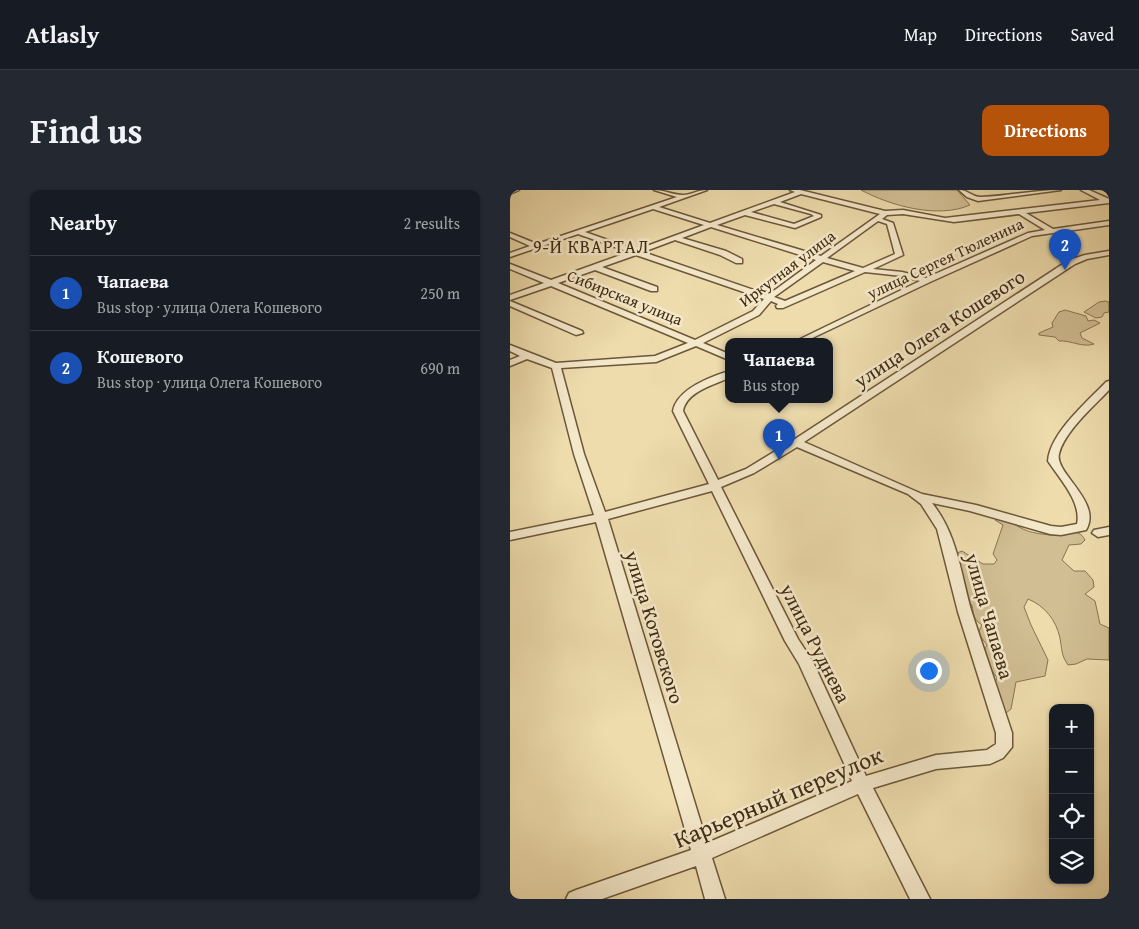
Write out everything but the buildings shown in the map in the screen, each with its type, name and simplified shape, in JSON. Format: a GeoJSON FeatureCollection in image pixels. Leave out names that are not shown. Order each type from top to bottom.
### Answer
{"type":"FeatureCollection","features":[{"type":"Feature","properties":{"kind":"street"},"geometry":{"type":"LineString","coordinates":[[510,192],[516,190]]}},
{"type":"Feature","properties":{"kind":"street"},"geometry":{"type":"LineString","coordinates":[[657,190],[683,197]]}},
{"type":"Feature","properties":{"kind":"street"},"geometry":{"type":"LineString","coordinates":[[510,254],[704,190]]}},
{"type":"Feature","properties":{"kind":"street"},"geometry":{"type":"LineString","coordinates":[[792,190],[885,213],[896,211],[910,212],[947,220],[1108,201]]}},
{"type":"Feature","properties":{"kind":"street"},"geometry":{"type":"LineString","coordinates":[[962,190],[969,196],[978,199],[1048,191],[1057,193]]}},
{"type":"Feature","properties":{"kind":"street"},"geometry":{"type":"LineString","coordinates":[[1084,190],[1108,201]]}},
{"type":"Feature","properties":{"kind":"street"},"geometry":{"type":"LineString","coordinates":[[510,298],[801,192]]}},
{"type":"Feature","properties":{"kind":"street"},"geometry":{"type":"LineString","coordinates":[[1064,200],[1076,205]]}},
{"type":"Feature","properties":{"kind":"street"},"geometry":{"type":"LineString","coordinates":[[746,213],[793,226],[800,225],[819,216],[775,202]]}},
{"type":"Feature","properties":{"kind":"street"},"geometry":{"type":"LineString","coordinates":[[652,207],[864,270],[902,274],[927,280]]}},
{"type":"Feature","properties":{"kind":"street"},"geometry":{"type":"LineString","coordinates":[[1020,212],[1050,230]]}},
{"type":"Feature","properties":{"kind":"street","name":"Иркутная улица"},"geometry":{"type":"LineString","coordinates":[[556,366],[660,358],[696,343],[756,313],[771,297],[821,258],[885,213]]}},
{"type":"Feature","properties":{"kind":"street"},"geometry":{"type":"LineString","coordinates":[[756,313],[786,304],[899,254],[890,223],[876,220]]}},
{"type":"Feature","properties":{"kind":"street","name":"улица Сергея Тюленина"},"geometry":{"type":"LineString","coordinates":[[806,338],[927,280],[1027,235],[1050,230],[1109,223]]}},
{"type":"Feature","properties":{"kind":"street"},"geometry":{"type":"LineString","coordinates":[[578,232],[771,297],[786,304]]}},
{"type":"Feature","properties":{"kind":"street"},"geometry":{"type":"LineString","coordinates":[[510,235],[537,246]]}},
{"type":"Feature","properties":{"kind":"street"},"geometry":{"type":"LineString","coordinates":[[676,238],[738,261]]}},
{"type":"Feature","properties":{"kind":"street","name":"улица Олега Кошевого"},"geometry":{"type":"LineString","coordinates":[[510,536],[677,499],[716,486],[760,466],[1072,262],[1085,257],[1109,253]]}},
{"type":"Feature","properties":{"kind":"street","name":"Сибирская улица"},"geometry":{"type":"LineString","coordinates":[[510,266],[725,355]]}},
{"type":"Feature","properties":{"kind":"street"},"geometry":{"type":"LineString","coordinates":[[595,267],[654,289]]}},
{"type":"Feature","properties":{"kind":"street"},"geometry":{"type":"LineString","coordinates":[[510,303],[579,333]]}},
{"type":"Feature","properties":{"kind":"street"},"geometry":{"type":"LineString","coordinates":[[510,348],[556,366]]}},
{"type":"Feature","properties":{"kind":"street"},"geometry":{"type":"LineString","coordinates":[[510,363],[527,356]]}},
{"type":"Feature","properties":{"kind":"street","name":"улица Котовского"},"geometry":{"type":"LineString","coordinates":[[556,366],[579,454],[601,517],[715,899]]}},
{"type":"Feature","properties":{"kind":"street","name":"улица Руднева"},"geometry":{"type":"LineString","coordinates":[[725,376],[688,394],[678,405],[678,411],[792,640],[806,662],[862,784],[920,899]]}},
{"type":"Feature","properties":{"kind":"street"},"geometry":{"type":"LineString","coordinates":[[796,443],[921,497],[972,508],[1050,530],[1061,531],[1082,527],[1083,514],[1079,501],[1053,461],[1052,456],[1056,447],[1083,412],[1109,384]]}},
{"type":"Feature","properties":{"kind":"street","name":"улица Чапаева"},"geometry":{"type":"LineString","coordinates":[[921,497],[935,515],[950,550],[960,599],[1004,733],[1005,744],[1001,750]]}},
{"type":"Feature","properties":{"kind":"street","name":"Карьерный переулок"},"geometry":{"type":"LineString","coordinates":[[576,899],[656,873],[862,784],[916,766],[951,759],[984,758],[1001,750]]}},
{"type":"Feature","properties":{"kind":"shaded area"},"geometry":{"type":"Polygon","coordinates":[[[861,190],[957,190],[970,205],[944,211],[929,211],[886,201],[861,190]]]}},
{"type":"Feature","properties":{"kind":"shaded area"},"geometry":{"type":"Polygon","coordinates":[[[1099,302],[1109,302],[1109,312],[1104,313],[1102,317],[1096,318],[1084,312],[1099,302]]]}},
{"type":"Feature","properties":{"kind":"shaded area"},"geometry":{"type":"Polygon","coordinates":[[[1065,310],[1086,316],[1088,321],[1094,320],[1100,323],[1080,333],[1082,338],[1094,344],[1085,345],[1059,341],[1055,337],[1039,335],[1039,333],[1053,327],[1052,323],[1059,312],[1065,310]]]}},
{"type":"Feature","properties":{"kind":"shaded area"},"geometry":{"type":"Polygon","coordinates":[[[997,519],[1036,533],[1055,535],[1074,532],[1082,536],[1085,540],[1081,544],[1069,545],[1062,560],[1074,571],[1085,571],[1093,580],[1094,587],[1085,594],[1095,601],[1100,624],[1109,628],[1109,660],[1087,659],[1068,665],[1063,655],[1058,631],[1053,620],[1045,610],[1028,599],[1024,607],[1048,660],[1045,676],[1016,682],[1011,709],[1006,713],[992,689],[997,678],[986,661],[984,651],[987,645],[978,633],[982,625],[975,619],[972,605],[969,603],[957,553],[962,551],[983,564],[994,564],[997,560],[993,554],[1003,525],[995,520],[997,519]]]}},
{"type":"Feature","properties":{"kind":"place","name":"Кошевого"},"geometry":{"type":"Point","coordinates":[1065,270]}},
{"type":"Feature","properties":{"kind":"place","name":"Чапаева"},"geometry":{"type":"Point","coordinates":[779,460]}},
{"type":"Feature","properties":{"kind":"district","name":"9-Й КВАРТАЛ"},"geometry":{"type":"Point","coordinates":[591,246]}}]}
